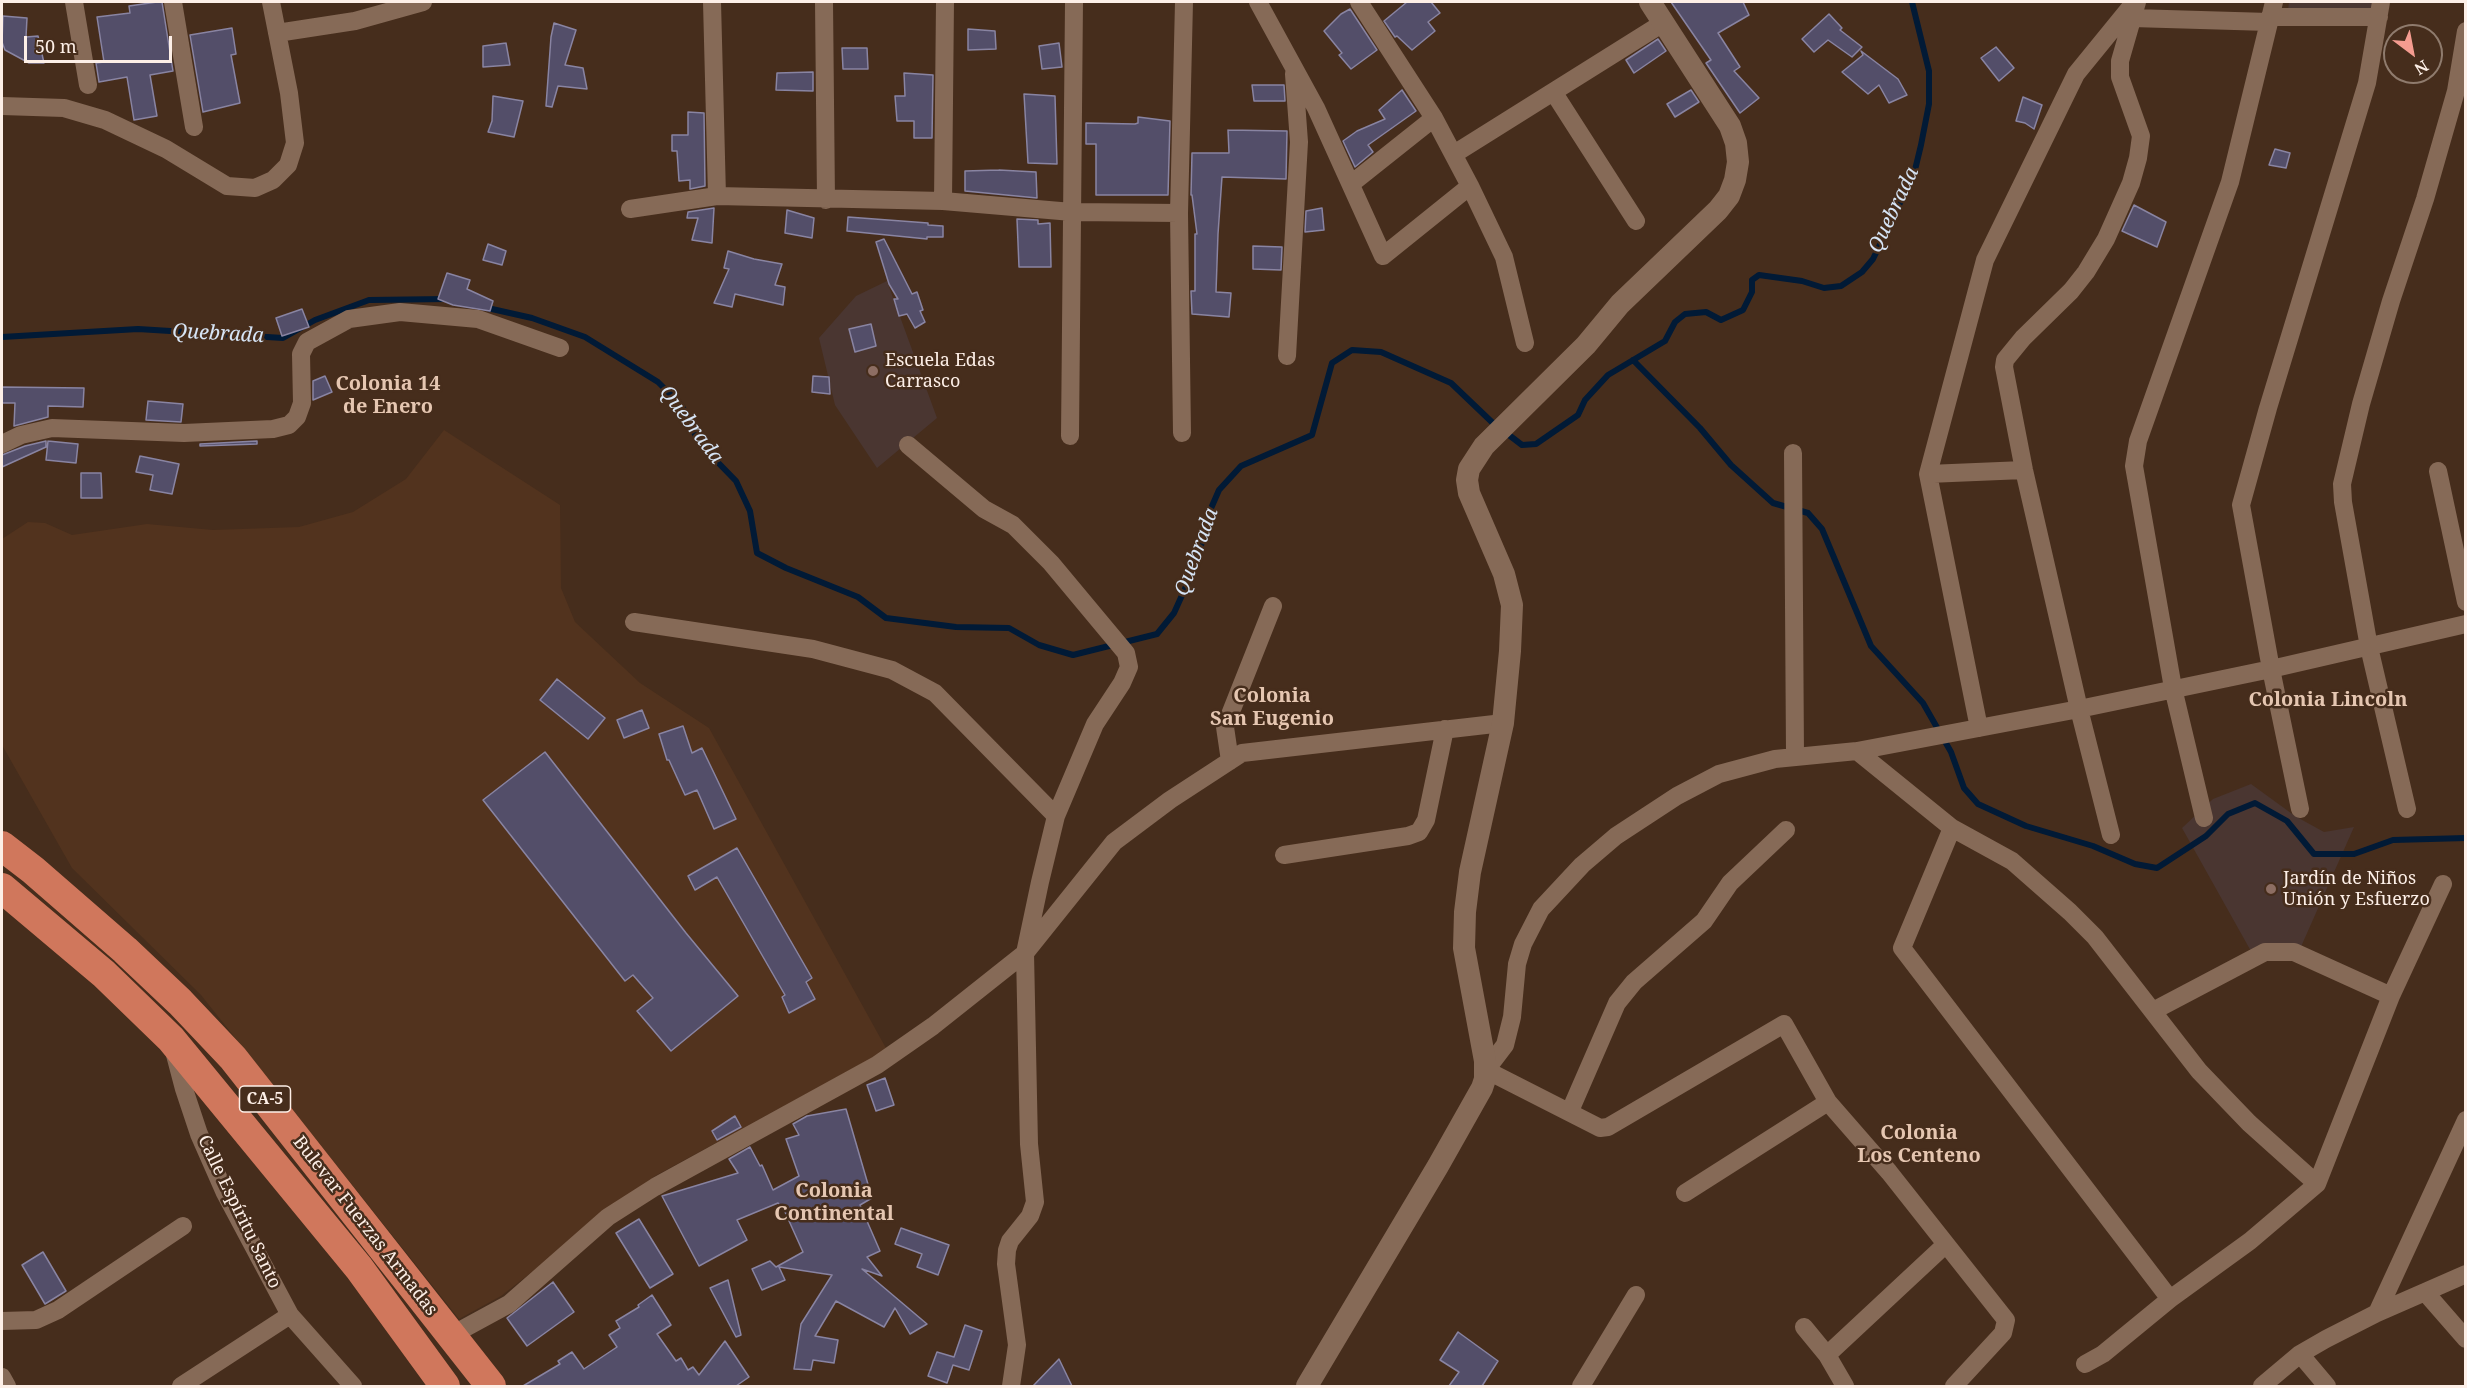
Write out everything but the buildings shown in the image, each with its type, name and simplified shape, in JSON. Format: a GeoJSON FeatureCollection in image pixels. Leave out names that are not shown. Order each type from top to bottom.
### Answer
{"type":"FeatureCollection","features":[{"type":"Feature","properties":{"kind":"highway","name":"Bulevar Fuerzas Armadas"},"geometry":{"type":"LineString","coordinates":[[2,846],[125,950],[180,1002],[232,1058],[491,1386]]}},
{"type":"Feature","properties":{"kind":"highway","name":"Bulevar Fuerzas Armadas"},"geometry":{"type":"LineString","coordinates":[[2,888],[104,974],[171,1039],[358,1268],[445,1386]]}},
{"type":"Feature","properties":{"kind":"street"},"geometry":{"type":"LineString","coordinates":[[74,2],[88,85]]}},
{"type":"Feature","properties":{"kind":"street"},"geometry":{"type":"LineString","coordinates":[[173,2],[194,127]]}},
{"type":"Feature","properties":{"kind":"street"},"geometry":{"type":"LineString","coordinates":[[2,106],[64,108],[105,120],[165,149],[227,186],[255,188],[273,180],[288,165],[295,142],[289,93],[271,2]]}},
{"type":"Feature","properties":{"kind":"street"},"geometry":{"type":"LineString","coordinates":[[277,33],[355,21],[423,2]]}},
{"type":"Feature","properties":{"kind":"street"},"geometry":{"type":"LineString","coordinates":[[712,2],[717,196]]}},
{"type":"Feature","properties":{"kind":"street"},"geometry":{"type":"LineString","coordinates":[[824,2],[826,200]]}},
{"type":"Feature","properties":{"kind":"street"},"geometry":{"type":"LineString","coordinates":[[943,201],[945,2]]}},
{"type":"Feature","properties":{"kind":"street"},"geometry":{"type":"LineString","coordinates":[[1070,436],[1074,2]]}},
{"type":"Feature","properties":{"kind":"street"},"geometry":{"type":"LineString","coordinates":[[1182,433],[1179,213],[1184,2]]}},
{"type":"Feature","properties":{"kind":"street"},"geometry":{"type":"LineString","coordinates":[[1258,2],[1316,108],[1383,256],[1470,186]]}},
{"type":"Feature","properties":{"kind":"street"},"geometry":{"type":"LineString","coordinates":[[1359,2],[1434,118],[1470,186],[1504,257],[1525,343]]}},
{"type":"Feature","properties":{"kind":"street"},"geometry":{"type":"LineString","coordinates":[[1306,1386],[1482,1088],[1486,1070],[1466,958],[1464,933],[1470,872],[1503,723],[1512,605],[1504,574],[1469,493],[1467,480],[1474,458],[1586,345],[1620,304],[1718,210],[1732,188],[1738,162],[1736,143],[1730,126],[1650,2]]}},
{"type":"Feature","properties":{"kind":"street"},"geometry":{"type":"LineString","coordinates":[[2135,7],[2271,14],[2380,9],[2367,83],[2271,397],[2241,505],[2300,809]]}},
{"type":"Feature","properties":{"kind":"street"},"geometry":{"type":"LineString","coordinates":[[2111,835],[2079,709],[2024,470],[2006,384],[2005,360],[2086,272],[2106,239],[2131,183],[2138,158],[2140,136],[2120,77],[2120,61],[2135,7]]}},
{"type":"Feature","properties":{"kind":"street"},"geometry":{"type":"LineString","coordinates":[[1972,730],[1928,474],[1985,260],[2076,74],[2135,7]]}},
{"type":"Feature","properties":{"kind":"street"},"geometry":{"type":"LineString","coordinates":[[2204,818],[2173,688],[2134,466],[2138,441],[2230,182],[2271,14]]}},
{"type":"Feature","properties":{"kind":"street"},"geometry":{"type":"LineString","coordinates":[[1454,154],[1663,23]]}},
{"type":"Feature","properties":{"kind":"street"},"geometry":{"type":"LineString","coordinates":[[2407,808],[2369,647],[2343,502],[2342,484],[2361,404],[2456,91],[2466,31]]}},
{"type":"Feature","properties":{"kind":"street"},"geometry":{"type":"LineString","coordinates":[[1287,356],[1299,142],[1294,66]]}},
{"type":"Feature","properties":{"kind":"street"},"geometry":{"type":"LineString","coordinates":[[1554,93],[1636,221]]}},
{"type":"Feature","properties":{"kind":"street"},"geometry":{"type":"LineString","coordinates":[[1351,184],[1434,118]]}},
{"type":"Feature","properties":{"kind":"street"},"geometry":{"type":"LineString","coordinates":[[630,209],[717,196],[943,201],[1072,212],[1179,213]]}},
{"type":"Feature","properties":{"kind":"street"},"geometry":{"type":"LineString","coordinates":[[2,444],[21,435],[52,428],[184,433],[273,429],[289,425],[297,417],[302,403],[301,354],[307,342],[349,319],[400,312],[478,319],[560,348]]}},
{"type":"Feature","properties":{"kind":"street"},"geometry":{"type":"LineString","coordinates":[[908,445],[984,509],[1013,525],[1051,563],[1126,653],[1129,667],[1122,683],[1095,724],[1056,816],[1025,953],[1029,1144],[1035,1202],[1030,1216],[1010,1241],[1007,1250],[1006,1264],[1017,1345],[1011,1386]]}},
{"type":"Feature","properties":{"kind":"street"},"geometry":{"type":"LineString","coordinates":[[1792,453],[1795,755]]}},
{"type":"Feature","properties":{"kind":"street"},"geometry":{"type":"LineString","coordinates":[[1928,474],[2024,470]]}},
{"type":"Feature","properties":{"kind":"street"},"geometry":{"type":"LineString","coordinates":[[2438,471],[2466,602]]}},
{"type":"Feature","properties":{"kind":"street"},"geometry":{"type":"LineString","coordinates":[[1230,761],[1225,728],[1273,606]]}},
{"type":"Feature","properties":{"kind":"street"},"geometry":{"type":"LineString","coordinates":[[634,622],[813,650],[892,670],[935,693],[1056,816]]}},
{"type":"Feature","properties":{"kind":"street"},"geometry":{"type":"LineString","coordinates":[[1486,1070],[1505,1045],[1510,1031],[1516,964],[1523,944],[1541,909],[1567,880],[1616,836],[1696,785],[1719,774],[1795,755],[1857,751],[2079,709],[2271,669],[2466,624]]}},
{"type":"Feature","properties":{"kind":"street"},"geometry":{"type":"LineString","coordinates":[[452,1335],[509,1304],[608,1217],[655,1187],[877,1065],[933,1026],[1025,953],[1114,842],[1170,800],[1242,753],[1503,723]]}},
{"type":"Feature","properties":{"kind":"street"},"geometry":{"type":"LineString","coordinates":[[1284,855],[1408,836],[1419,832],[1426,820],[1445,729]]}},
{"type":"Feature","properties":{"kind":"street"},"geometry":{"type":"LineString","coordinates":[[1857,751],[1952,828],[2012,861],[2070,912],[2095,937],[2199,1071],[2249,1123],[2317,1184]]}},
{"type":"Feature","properties":{"kind":"street"},"geometry":{"type":"LineString","coordinates":[[1952,828],[1902,948],[2170,1299]]}},
{"type":"Feature","properties":{"kind":"street"},"geometry":{"type":"LineString","coordinates":[[1570,1111],[1617,1004],[1634,982],[1704,921],[1730,883],[1786,830]]}},
{"type":"Feature","properties":{"kind":"street"},"geometry":{"type":"LineString","coordinates":[[2085,1364],[2103,1354],[2170,1299],[2250,1241],[2317,1184],[2391,996],[2443,884]]}},
{"type":"Feature","properties":{"kind":"street"},"geometry":{"type":"LineString","coordinates":[[2153,1011],[2265,952],[2294,952],[2391,996]]}},
{"type":"Feature","properties":{"kind":"street"},"geometry":{"type":"LineString","coordinates":[[1486,1070],[1600,1128],[1608,1127],[1784,1024],[1828,1102],[1889,1172],[2006,1320],[2003,1334],[1954,1386]]}},
{"type":"Feature","properties":{"kind":"street","name":"Calle Espíritu Santo"},"geometry":{"type":"LineString","coordinates":[[171,1039],[199,1134],[225,1193],[290,1315],[353,1386]]}},
{"type":"Feature","properties":{"kind":"street"},"geometry":{"type":"LineString","coordinates":[[1684,1193],[1828,1102]]}},
{"type":"Feature","properties":{"kind":"street"},"geometry":{"type":"LineString","coordinates":[[2377,1313],[2466,1120]]}},
{"type":"Feature","properties":{"kind":"street"},"geometry":{"type":"LineString","coordinates":[[2,1321],[36,1320],[58,1311],[183,1226]]}},
{"type":"Feature","properties":{"kind":"street"},"geometry":{"type":"LineString","coordinates":[[1827,1355],[1945,1245]]}},
{"type":"Feature","properties":{"kind":"street"},"geometry":{"type":"LineString","coordinates":[[2262,1386],[2300,1354],[2377,1313],[2466,1274]]}},
{"type":"Feature","properties":{"kind":"street"},"geometry":{"type":"LineString","coordinates":[[2425,1292],[2466,1339]]}},
{"type":"Feature","properties":{"kind":"street"},"geometry":{"type":"LineString","coordinates":[[1581,1386],[1636,1295]]}},
{"type":"Feature","properties":{"kind":"street"},"geometry":{"type":"LineString","coordinates":[[181,1386],[290,1315]]}},
{"type":"Feature","properties":{"kind":"street"},"geometry":{"type":"LineString","coordinates":[[1804,1327],[1827,1355],[1845,1386]]}},
{"type":"Feature","properties":{"kind":"street"},"geometry":{"type":"LineString","coordinates":[[2300,1354],[2328,1386]]}},
{"type":"Feature","properties":{"kind":"street"},"geometry":{"type":"LineString","coordinates":[[2,1377],[7,1386]]}},
{"type":"Feature","properties":{"kind":"shaded area"},"geometry":{"type":"Polygon","coordinates":[[[2289,2],[2375,2],[2373,12],[2288,10],[2289,2]]]}},
{"type":"Feature","properties":{"kind":"shaded area","name":"Escuela Edas Carrasco"},"geometry":{"type":"Polygon","coordinates":[[[887,281],[937,418],[877,468],[835,405],[819,338],[856,296],[887,281]]]}},
{"type":"Feature","properties":{"kind":"shaded area"},"geometry":{"type":"Polygon","coordinates":[[[444,430],[560,505],[561,588],[575,622],[640,683],[709,728],[887,1050],[655,1176],[501,1296],[459,1319],[201,995],[72,868],[2,745],[2,539],[28,522],[45,523],[72,535],[147,524],[213,530],[299,527],[353,512],[406,479],[444,430]]]}},
{"type":"Feature","properties":{"kind":"shaded area","name":"Jardín de Niños Unión y Esfuerzo"},"geometry":{"type":"Polygon","coordinates":[[[2251,784],[2295,816],[2324,832],[2354,827],[2300,949],[2252,953],[2182,828],[2213,799],[2251,784]]]}},
{"type":"Feature","properties":{"kind":"waterway","name":"Quebrada"},"geometry":{"type":"LineString","coordinates":[[1505,432],[1522,445],[1536,444],[1578,415],[1585,400],[1608,375],[1665,341],[1675,322],[1685,314],[1706,312],[1721,320],[1743,310],[1752,292],[1752,280],[1759,275],[1802,281],[1824,288],[1841,286],[1862,272],[1873,259],[1914,174],[1929,104],[1929,71],[1912,2]]}},
{"type":"Feature","properties":{"kind":"waterway","name":"Quebrada"},"geometry":{"type":"LineString","coordinates":[[2,337],[138,329],[283,338],[315,320],[369,300],[447,299]]}},
{"type":"Feature","properties":{"kind":"waterway","name":"Quebrada"},"geometry":{"type":"LineString","coordinates":[[483,307],[532,318],[585,337],[658,382],[682,406],[699,443],[736,481],[750,511],[757,553],[786,568],[858,597],[886,618],[956,627],[1009,628],[1039,645],[1073,655],[1157,634],[1174,613],[1197,562],[1209,513],[1219,490],[1241,466],[1312,435],[1332,363],[1352,350],[1381,352],[1451,383],[1496,426]]}},
{"type":"Feature","properties":{"kind":"waterway"},"geometry":{"type":"LineString","coordinates":[[1633,360],[1700,428],[1731,465],[1773,503],[1808,513],[1822,529],[1871,646],[1923,703],[1951,752],[1964,788],[1978,804],[2026,826],[2093,846],[2135,864],[2157,868],[2206,836],[2228,814],[2255,803],[2287,821],[2314,854],[2354,854],[2393,840],[2466,838]]}},
{"type":"Feature","properties":{"kind":"place","name":"Escuela Edas Carrasco"},"geometry":{"type":"Point","coordinates":[873,371]}},
{"type":"Feature","properties":{"kind":"place","name":"Jardín de Niños Unión y Esfuerzo"},"geometry":{"type":"Point","coordinates":[2271,889]}},
{"type":"Feature","properties":{"kind":"district","name":"Colonia 14 de Enero"},"geometry":{"type":"Point","coordinates":[388,396]}},
{"type":"Feature","properties":{"kind":"district","name":"Colonia Lincoln"},"geometry":{"type":"Point","coordinates":[2328,700]}},
{"type":"Feature","properties":{"kind":"district","name":"Colonia San Eugenio"},"geometry":{"type":"Point","coordinates":[1272,708]}},
{"type":"Feature","properties":{"kind":"district","name":"Colonia Los Centeno"},"geometry":{"type":"Point","coordinates":[1919,1144]}},
{"type":"Feature","properties":{"kind":"district","name":"Colonia Continental"},"geometry":{"type":"Point","coordinates":[834,1202]}}]}
